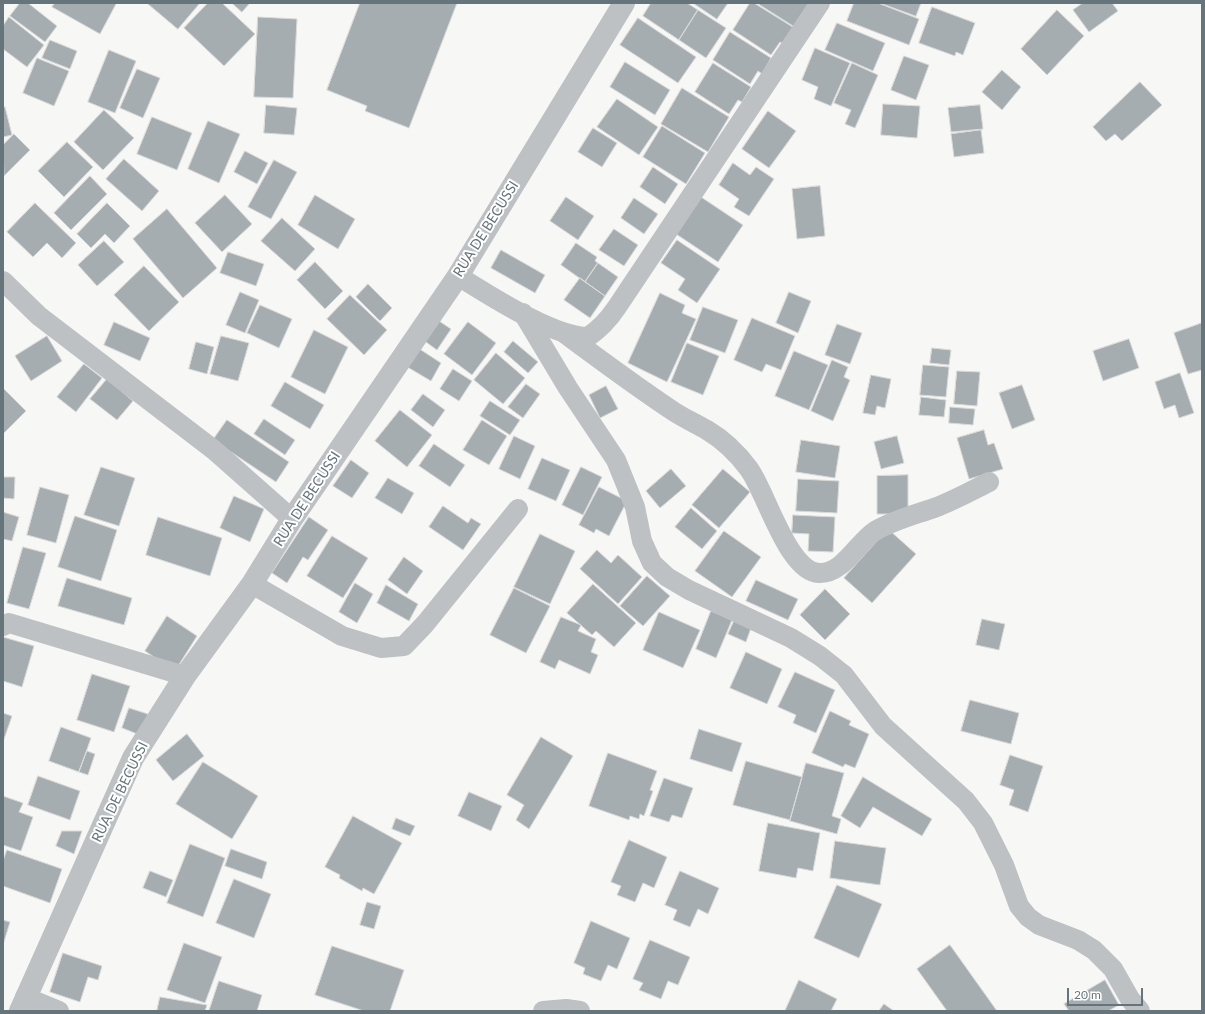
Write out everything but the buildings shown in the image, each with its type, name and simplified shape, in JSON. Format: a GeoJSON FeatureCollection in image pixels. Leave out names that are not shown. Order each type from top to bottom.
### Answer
{"type":"FeatureCollection","features":[{"type":"Feature","properties":{"kind":"street","name":"RUA DE BECUSSI"},"geometry":{"type":"LineString","coordinates":[[22,1004],[133,758],[185,676],[252,584],[292,519],[458,276],[624,3]]}},
{"type":"Feature","properties":{"kind":"street"},"geometry":{"type":"LineString","coordinates":[[564,334],[588,337],[606,322],[820,3]]}},
{"type":"Feature","properties":{"kind":"street"},"geometry":{"type":"LineString","coordinates":[[458,276],[523,313],[564,334],[671,410],[709,431],[734,452],[749,468],[761,489],[795,559],[806,569],[817,573],[828,573],[839,567],[861,542],[876,531],[897,520],[936,507],[989,482]]}},
{"type":"Feature","properties":{"kind":"street"},"geometry":{"type":"LineString","coordinates":[[3,281],[39,316],[214,450],[292,519]]}},
{"type":"Feature","properties":{"kind":"street"},"geometry":{"type":"LineString","coordinates":[[523,313],[568,388],[616,460],[635,507],[642,541],[652,563],[667,577],[689,590],[791,638],[820,656],[844,675],[883,726],[971,806],[983,823],[1004,865],[1019,906],[1028,917],[1039,925],[1078,940],[1094,950],[1113,969],[1130,999],[1140,1011]]}},
{"type":"Feature","properties":{"kind":"street"},"geometry":{"type":"LineString","coordinates":[[252,584],[342,636],[381,648],[404,646],[425,624],[518,509]]}},
{"type":"Feature","properties":{"kind":"street"},"geometry":{"type":"LineString","coordinates":[[3,626],[9,623],[185,676]]}},
{"type":"Feature","properties":{"kind":"street"},"geometry":{"type":"LineString","coordinates":[[22,1004],[58,1011]]}},
{"type":"Feature","properties":{"kind":"street"},"geometry":{"type":"LineString","coordinates":[[543,1011],[566,1009],[580,1011]]}}]}
